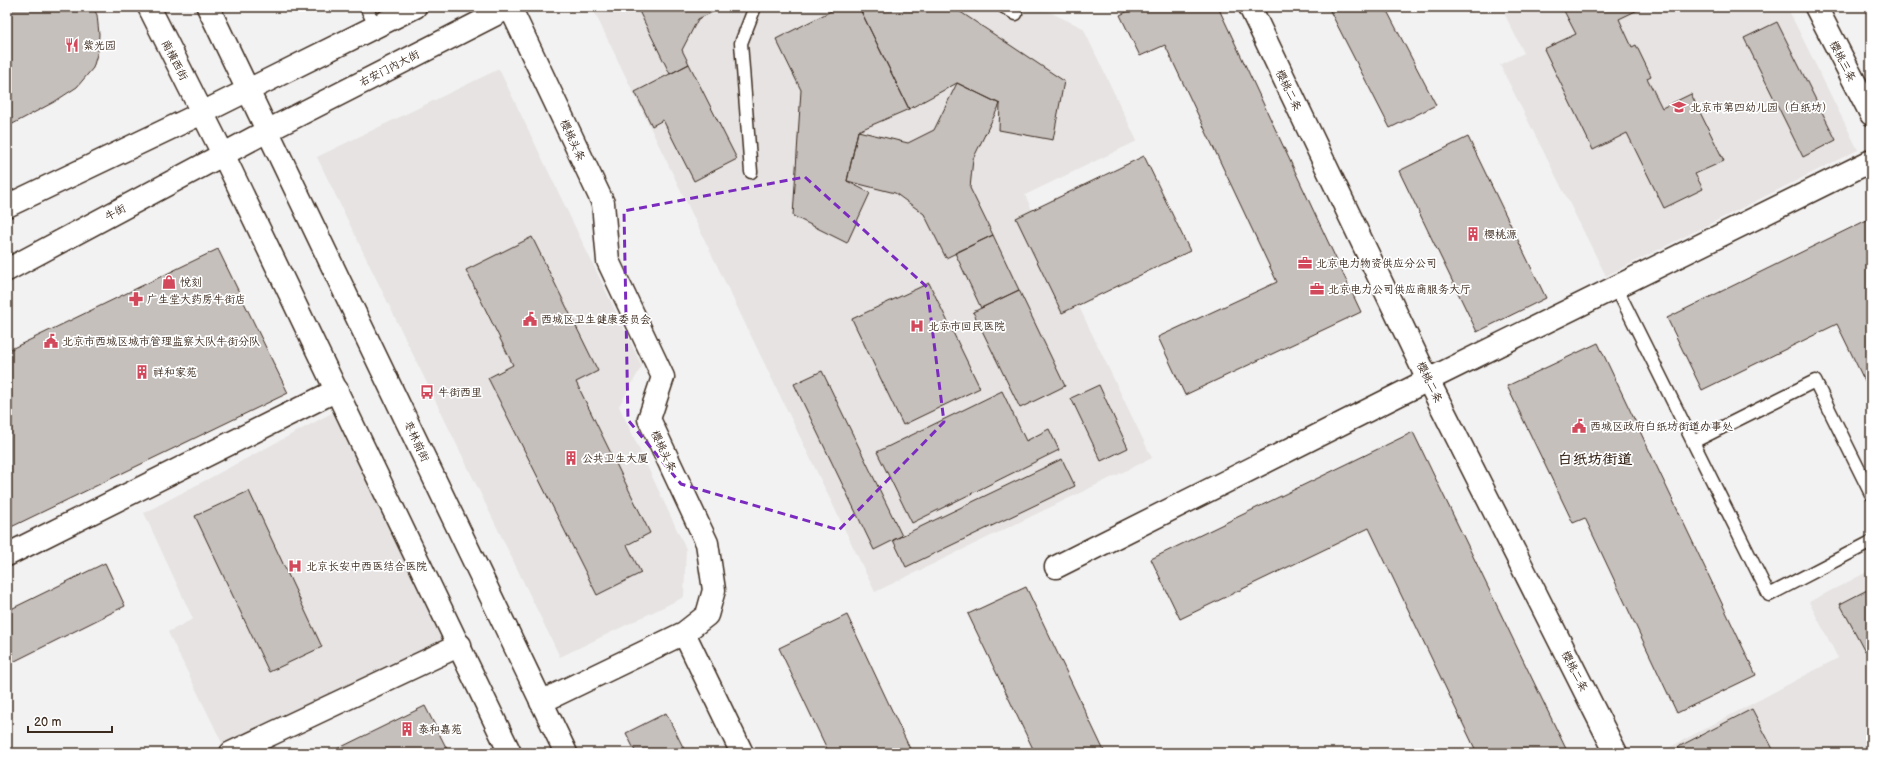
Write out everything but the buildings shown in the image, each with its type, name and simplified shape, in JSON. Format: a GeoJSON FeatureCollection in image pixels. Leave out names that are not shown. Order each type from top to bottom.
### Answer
{"type":"FeatureCollection","features":[{"type":"Feature","properties":{"kind":"street","name":"南横西街"},"geometry":{"type":"LineString","coordinates":[[149,7],[223,154]]}},
{"type":"Feature","properties":{"kind":"street"},"geometry":{"type":"LineString","coordinates":[[208,7],[248,90]]}},
{"type":"Feature","properties":{"kind":"street","name":"右安门内大街"},"geometry":{"type":"LineString","coordinates":[[223,154],[510,7]]}},
{"type":"Feature","properties":{"kind":"street","name":"樱桃头条"},"geometry":{"type":"LineString","coordinates":[[510,7],[603,204],[608,261],[663,377],[649,419],[707,543],[714,590],[707,615],[684,633],[541,702]]}},
{"type":"Feature","properties":{"kind":"street","name":"樱桃二条"},"geometry":{"type":"LineString","coordinates":[[1250,7],[1428,380],[1616,753]]}},
{"type":"Feature","properties":{"kind":"street","name":"樱桃三条"},"geometry":{"type":"LineString","coordinates":[[1816,7],[1871,114]]}},
{"type":"Feature","properties":{"kind":"street"},"geometry":{"type":"LineString","coordinates":[[7,206],[202,113],[376,27],[402,10]]}},
{"type":"Feature","properties":{"kind":"street","name":"枣林前街"},"geometry":{"type":"LineString","coordinates":[[248,90],[269,130],[566,753]]}},
{"type":"Feature","properties":{"kind":"street"},"geometry":{"type":"LineString","coordinates":[[223,154],[460,645],[510,753]]}},
{"type":"Feature","properties":{"kind":"street","name":"牛街"},"geometry":{"type":"LineString","coordinates":[[7,270],[223,154]]}},
{"type":"Feature","properties":{"kind":"street"},"geometry":{"type":"LineString","coordinates":[[1056,567],[1428,380],[1871,161]]}},
{"type":"Feature","properties":{"kind":"street"},"geometry":{"type":"LineString","coordinates":[[7,555],[337,390]]}},
{"type":"Feature","properties":{"kind":"street"},"geometry":{"type":"LineString","coordinates":[[684,633],[742,753]]}},
{"type":"Feature","properties":{"kind":"street"},"geometry":{"type":"LineString","coordinates":[[231,753],[460,645]]}},
{"type":"Feature","properties":{"kind":"lane"},"geometry":{"type":"LineString","coordinates":[[366,7],[376,27]]}},
{"type":"Feature","properties":{"kind":"lane"},"geometry":{"type":"LineString","coordinates":[[751,172],[741,43],[754,7]]}},
{"type":"Feature","properties":{"kind":"lane"},"geometry":{"type":"LineString","coordinates":[[1004,7],[1016,14]]}},
{"type":"Feature","properties":{"kind":"lane"},"geometry":{"type":"LineString","coordinates":[[1616,287],[1769,595],[1871,542]]}},
{"type":"Feature","properties":{"kind":"lane"},"geometry":{"type":"LineString","coordinates":[[1693,442],[1815,382],[1871,494]]}},
{"type":"Feature","properties":{"kind":"highlighted area"},"geometry":{"type":"Polygon","coordinates":[[[805,177],[927,287],[944,422],[839,530],[681,484],[628,420],[624,211],[805,177]]]}},
{"type":"Feature","properties":{"kind":"shaded area","name":"北京市回民医院"},"geometry":{"type":"Polygon","coordinates":[[[592,7],[1039,7],[1083,28],[1137,141],[1025,195],[1152,458],[875,592],[592,7]]]}},
{"type":"Feature","properties":{"kind":"shaded area","name":"北京市第四幼儿园（白纸坊）"},"geometry":{"type":"Polygon","coordinates":[[[1501,7],[1787,7],[1858,150],[1606,276],[1500,65],[1524,53],[1501,7]]]}},
{"type":"Feature","properties":{"kind":"shaded area","name":"西城区卫生健康委员会"},"geometry":{"type":"Polygon","coordinates":[[[499,69],[642,366],[619,406],[686,549],[684,597],[560,657],[317,157],[499,69]]]}},
{"type":"Feature","properties":{"kind":"shaded area","name":"北京长安中西医结合医院"},"geometry":{"type":"Polygon","coordinates":[[[345,406],[460,645],[227,753],[168,632],[193,619],[144,513],[345,406]]]}},
{"type":"Feature","properties":{"kind":"shaded area"},"geometry":{"type":"Polygon","coordinates":[[[1871,570],[1871,753],[1659,753],[1838,658],[1809,602],[1871,570]]]}},
{"type":"Feature","properties":{"kind":"place","name":"紫光园"},"geometry":{"type":"Point","coordinates":[72,45]}},
{"type":"Feature","properties":{"kind":"place","name":"北京市第四幼儿园（白纸坊）"},"geometry":{"type":"Point","coordinates":[1679,107]}},
{"type":"Feature","properties":{"kind":"place","name":"樱桃源"},"geometry":{"type":"Point","coordinates":[1473,234]}},
{"type":"Feature","properties":{"kind":"place","name":"北京电力物资供应分公司"},"geometry":{"type":"Point","coordinates":[1305,263]}},
{"type":"Feature","properties":{"kind":"place","name":"悦刻"},"geometry":{"type":"Point","coordinates":[169,282]}},
{"type":"Feature","properties":{"kind":"place","name":"北京电力公司供应商服务大厅"},"geometry":{"type":"Point","coordinates":[1317,289]}},
{"type":"Feature","properties":{"kind":"place","name":"广生堂大药房牛街店"},"geometry":{"type":"Point","coordinates":[136,299]}},
{"type":"Feature","properties":{"kind":"place","name":"西城区卫生健康委员会"},"geometry":{"type":"Point","coordinates":[530,319]}},
{"type":"Feature","properties":{"kind":"place","name":"北京市回民医院"},"geometry":{"type":"Point","coordinates":[917,326]}},
{"type":"Feature","properties":{"kind":"place","name":"北京市西城区城市管理监察大队牛街分队"},"geometry":{"type":"Point","coordinates":[51,341]}},
{"type":"Feature","properties":{"kind":"place","name":"祥和家苑"},"geometry":{"type":"Point","coordinates":[142,372]}},
{"type":"Feature","properties":{"kind":"place","name":"牛街西里"},"geometry":{"type":"Point","coordinates":[427,392]}},
{"type":"Feature","properties":{"kind":"place","name":"西城区政府白纸坊街道办事处"},"geometry":{"type":"Point","coordinates":[1579,426]}},
{"type":"Feature","properties":{"kind":"place","name":"公共卫生大厦"},"geometry":{"type":"Point","coordinates":[571,458]}},
{"type":"Feature","properties":{"kind":"place","name":"北京长安中西医结合医院"},"geometry":{"type":"Point","coordinates":[295,566]}},
{"type":"Feature","properties":{"kind":"place","name":"泰和嘉苑"},"geometry":{"type":"Point","coordinates":[407,729]}},
{"type":"Feature","properties":{"kind":"district","name":"白纸坊街道"},"geometry":{"type":"Point","coordinates":[1595,459]}}]}
